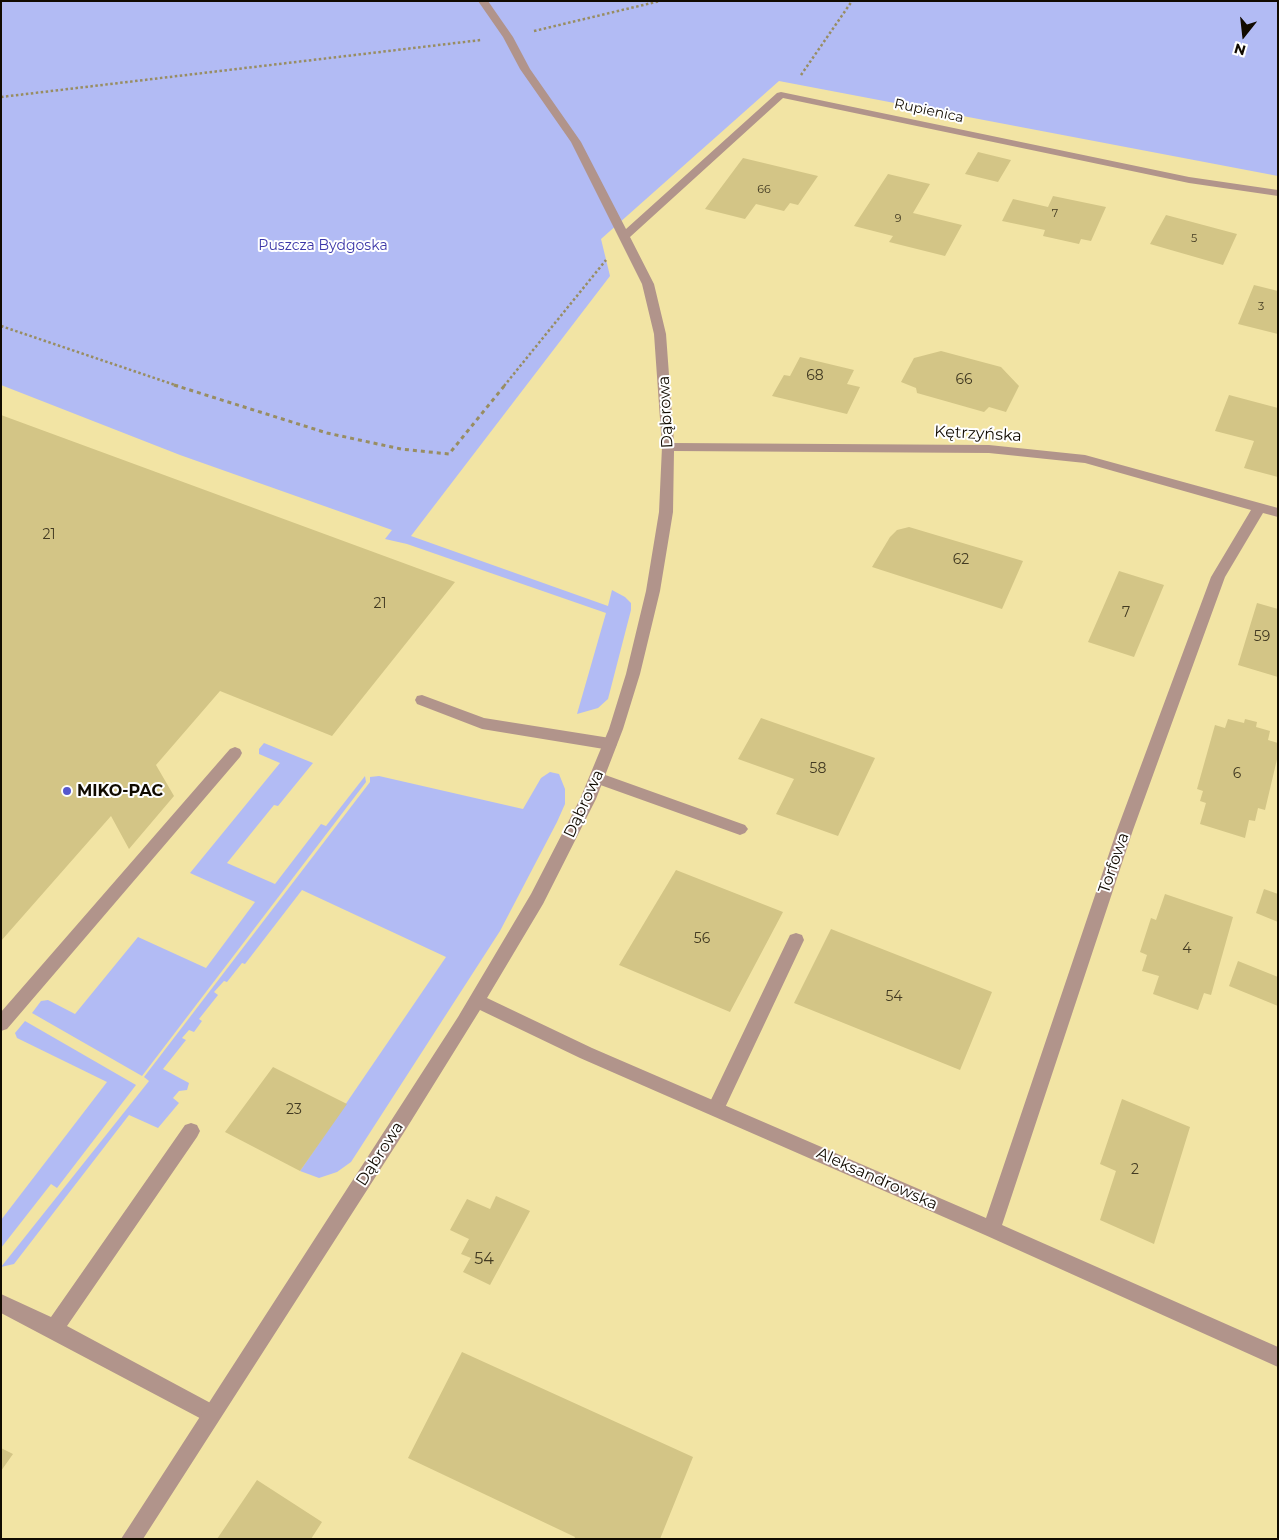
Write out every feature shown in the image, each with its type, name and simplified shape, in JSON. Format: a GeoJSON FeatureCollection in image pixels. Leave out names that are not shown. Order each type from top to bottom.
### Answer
{"type":"FeatureCollection","features":[{"type":"Feature","properties":{"kind":"street","name":"Dąbrowa"},"geometry":{"type":"LineString","coordinates":[[131,1539],[398,1128],[477,1001],[537,899],[597,778],[610,744],[632,674],[653,591],[666,512],[668,447],[660,334],[648,284],[576,142],[525,69],[508,37],[483,1]]}},
{"type":"Feature","properties":{"kind":"street","name":"Rupienica"},"geometry":{"type":"LineString","coordinates":[[781,95],[1188,180],[1278,193]]}},
{"type":"Feature","properties":{"kind":"street"},"geometry":{"type":"LineString","coordinates":[[625,236],[781,95]]}},
{"type":"Feature","properties":{"kind":"street","name":"Kętrzyńska"},"geometry":{"type":"LineString","coordinates":[[668,447],[989,449],[1085,459],[1278,513]]}},
{"type":"Feature","properties":{"kind":"street","name":"Torfowa"},"geometry":{"type":"LineString","coordinates":[[991,1229],[1125,830],[1218,577],[1259,508]]}},
{"type":"Feature","properties":{"kind":"street"},"geometry":{"type":"LineString","coordinates":[[422,700],[482,722],[610,744]]}},
{"type":"Feature","properties":{"kind":"street"},"geometry":{"type":"LineString","coordinates":[[1,1024],[235,753]]}},
{"type":"Feature","properties":{"kind":"street"},"geometry":{"type":"LineString","coordinates":[[597,778],[740,829]]}},
{"type":"Feature","properties":{"kind":"street"},"geometry":{"type":"LineString","coordinates":[[716,1108],[796,940]]}},
{"type":"Feature","properties":{"kind":"street","name":"Aleksandrowska"},"geometry":{"type":"LineString","coordinates":[[477,1001],[586,1053],[716,1108],[1278,1357]]}},
{"type":"Feature","properties":{"kind":"street"},"geometry":{"type":"LineString","coordinates":[[54,1329],[191,1132]]}},
{"type":"Feature","properties":{"kind":"street"},"geometry":{"type":"LineString","coordinates":[[1,1303],[54,1329],[211,1414]]}},
{"type":"Feature","properties":{"kind":"path"},"geometry":{"type":"LineString","coordinates":[[1,96],[508,37],[660,1]]}},
{"type":"Feature","properties":{"kind":"path"},"geometry":{"type":"LineString","coordinates":[[781,95],[806,70],[852,1]]}},
{"type":"Feature","properties":{"kind":"path"},"geometry":{"type":"LineString","coordinates":[[1,92],[8,95]]}},
{"type":"Feature","properties":{"kind":"path"},"geometry":{"type":"LineString","coordinates":[[1,326],[190,390],[327,433],[401,449],[449,454],[625,236]]}},
{"type":"Feature","properties":{"kind":"green space","name":"Puszcza Bydgoska"},"geometry":{"type":"Polygon","coordinates":[[[1,1],[1278,1],[1278,176],[779,81],[601,239],[610,276],[411,536],[608,606],[612,590],[625,597],[631,603],[631,610],[608,699],[598,708],[577,714],[606,613],[407,544],[385,539],[392,530],[180,455],[1,385],[1,1]]]}},
{"type":"Feature","properties":{"kind":"green space"},"geometry":{"type":"Polygon","coordinates":[[[264,743],[313,763],[278,806],[274,805],[227,863],[275,884],[321,824],[326,826],[365,776],[366,782],[142,1076],[32,1013],[41,1001],[48,1000],[75,1014],[138,937],[206,968],[255,902],[190,873],[280,763],[259,754],[259,749],[264,743]]]}},
{"type":"Feature","properties":{"kind":"green space"},"geometry":{"type":"Polygon","coordinates":[[[550,772],[559,774],[565,789],[565,804],[557,822],[500,931],[351,1162],[337,1172],[319,1178],[300,1171],[446,957],[302,890],[245,964],[242,963],[227,982],[224,981],[214,992],[218,995],[199,1019],[202,1021],[194,1032],[189,1030],[182,1038],[186,1040],[163,1069],[189,1083],[187,1090],[179,1091],[173,1098],[179,1103],[158,1128],[129,1115],[14,1264],[1,1267],[149,1081],[144,1077],[370,782],[370,777],[379,776],[523,809],[541,778],[550,772]]]}},
{"type":"Feature","properties":{"kind":"green space"},"geometry":{"type":"Polygon","coordinates":[[[25,1021],[136,1085],[57,1188],[51,1184],[1,1248],[1,1220],[107,1082],[17,1038],[15,1033],[25,1021]]]}},
{"type":"Feature","properties":{"kind":"building"},"geometry":{"type":"Polygon","coordinates":[[[978,152],[1011,160],[998,182],[965,174],[978,152]]]}},
{"type":"Feature","properties":{"kind":"building"},"geometry":{"type":"Polygon","coordinates":[[[743,158],[818,176],[798,205],[790,203],[784,211],[756,204],[745,219],[705,209],[743,158]]]}},
{"type":"Feature","properties":{"kind":"building"},"geometry":{"type":"Polygon","coordinates":[[[888,174],[930,184],[913,213],[962,225],[945,256],[889,242],[893,236],[854,226],[888,174]]]}},
{"type":"Feature","properties":{"kind":"building"},"geometry":{"type":"Polygon","coordinates":[[[1053,196],[1106,207],[1091,241],[1081,239],[1079,244],[1043,236],[1045,230],[1002,221],[1013,199],[1048,207],[1053,196]]]}},
{"type":"Feature","properties":{"kind":"building"},"geometry":{"type":"Polygon","coordinates":[[[1166,215],[1237,234],[1223,265],[1150,244],[1166,215]]]}},
{"type":"Feature","properties":{"kind":"building"},"geometry":{"type":"Polygon","coordinates":[[[1254,285],[1278,291],[1278,334],[1238,324],[1254,285]]]}},
{"type":"Feature","properties":{"kind":"building"},"geometry":{"type":"Polygon","coordinates":[[[941,351],[1001,367],[1019,386],[1006,412],[989,407],[984,412],[917,393],[916,388],[901,382],[914,358],[941,351]]]}},
{"type":"Feature","properties":{"kind":"building"},"geometry":{"type":"Polygon","coordinates":[[[800,357],[854,370],[847,384],[860,387],[847,414],[772,396],[784,375],[790,376],[800,357]]]}},
{"type":"Feature","properties":{"kind":"building"},"geometry":{"type":"Polygon","coordinates":[[[1229,395],[1278,408],[1278,477],[1244,468],[1254,441],[1215,431],[1229,395]]]}},
{"type":"Feature","properties":{"kind":"building"},"geometry":{"type":"Polygon","coordinates":[[[1,415],[455,582],[332,736],[220,691],[156,765],[174,796],[129,849],[111,816],[1,941],[1,415]]]}},
{"type":"Feature","properties":{"kind":"building"},"geometry":{"type":"Polygon","coordinates":[[[909,527],[1023,561],[1002,609],[872,567],[890,537],[897,530],[909,527]]]}},
{"type":"Feature","properties":{"kind":"building"},"geometry":{"type":"Polygon","coordinates":[[[1119,571],[1164,585],[1134,657],[1088,642],[1119,571]]]}},
{"type":"Feature","properties":{"kind":"building"},"geometry":{"type":"Polygon","coordinates":[[[1257,603],[1278,609],[1278,677],[1238,665],[1257,603]]]}},
{"type":"Feature","properties":{"kind":"building"},"geometry":{"type":"Polygon","coordinates":[[[761,718],[875,758],[838,836],[776,814],[794,779],[738,759],[761,718]]]}},
{"type":"Feature","properties":{"kind":"building"},"geometry":{"type":"Polygon","coordinates":[[[1228,719],[1244,723],[1245,719],[1257,722],[1256,727],[1270,731],[1268,740],[1278,743],[1278,755],[1265,810],[1258,808],[1255,821],[1249,820],[1245,838],[1200,824],[1206,803],[1200,801],[1203,791],[1197,789],[1215,725],[1225,728],[1228,719]]]}},
{"type":"Feature","properties":{"kind":"building"},"geometry":{"type":"Polygon","coordinates":[[[676,870],[783,912],[730,1012],[619,965],[676,870]]]}},
{"type":"Feature","properties":{"kind":"building"},"geometry":{"type":"Polygon","coordinates":[[[1264,889],[1278,894],[1278,922],[1256,913],[1264,889]]]}},
{"type":"Feature","properties":{"kind":"building"},"geometry":{"type":"Polygon","coordinates":[[[1165,894],[1233,917],[1211,995],[1204,993],[1198,1010],[1153,994],[1159,976],[1142,971],[1147,955],[1140,952],[1151,918],[1156,920],[1165,894]]]}},
{"type":"Feature","properties":{"kind":"building"},"geometry":{"type":"Polygon","coordinates":[[[831,929],[992,992],[960,1070],[794,1003],[831,929]]]}},
{"type":"Feature","properties":{"kind":"building"},"geometry":{"type":"Polygon","coordinates":[[[1238,961],[1278,977],[1278,1006],[1229,986],[1238,961]]]}},
{"type":"Feature","properties":{"kind":"building"},"geometry":{"type":"Polygon","coordinates":[[[273,1067],[347,1104],[300,1171],[225,1132],[273,1067]]]}},
{"type":"Feature","properties":{"kind":"building"},"geometry":{"type":"Polygon","coordinates":[[[1122,1099],[1190,1127],[1154,1244],[1100,1220],[1116,1171],[1100,1164],[1122,1099]]]}},
{"type":"Feature","properties":{"kind":"building"},"geometry":{"type":"Polygon","coordinates":[[[496,1196],[530,1211],[490,1285],[463,1272],[471,1258],[461,1254],[469,1239],[450,1230],[467,1199],[490,1209],[496,1196]]]}},
{"type":"Feature","properties":{"kind":"building"},"geometry":{"type":"Polygon","coordinates":[[[462,1352],[693,1457],[660,1539],[574,1539],[575,1537],[408,1458],[462,1352]]]}},
{"type":"Feature","properties":{"kind":"building"},"geometry":{"type":"Polygon","coordinates":[[[1,1448],[13,1454],[1,1471],[1,1448]]]}},
{"type":"Feature","properties":{"kind":"building"},"geometry":{"type":"Polygon","coordinates":[[[257,1480],[322,1522],[311,1539],[217,1539],[257,1480]]]}},
{"type":"Feature","properties":{"kind":"place","name":"MIKO-PAC"},"geometry":{"type":"Point","coordinates":[67,791]}}]}
